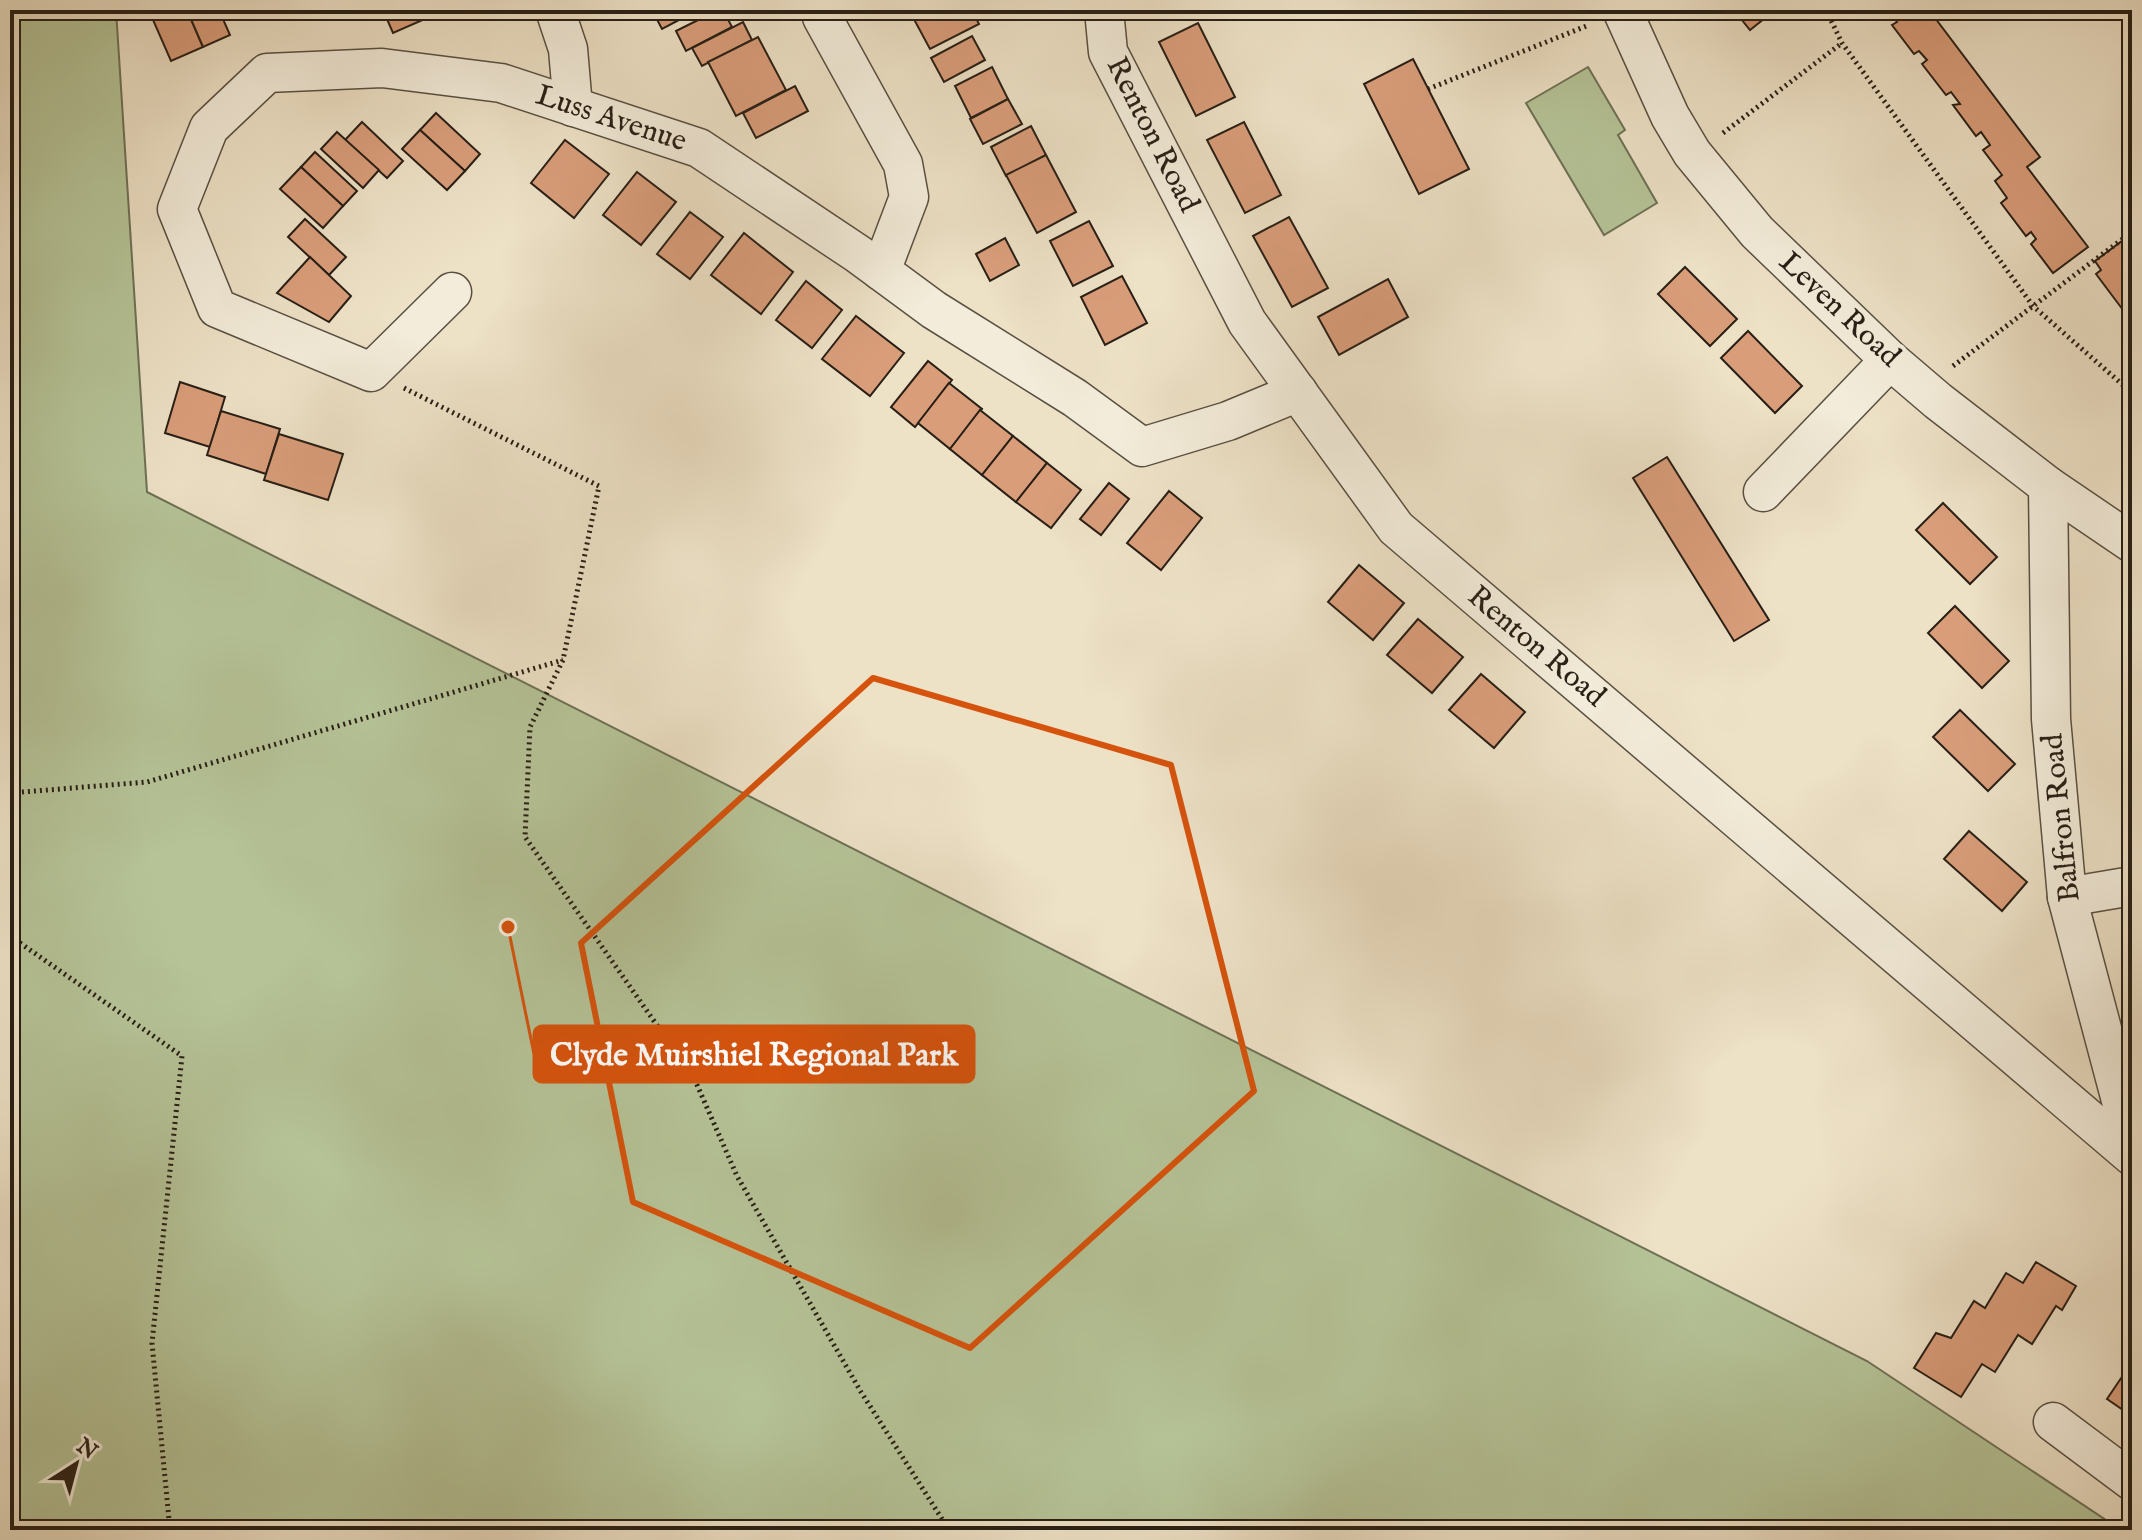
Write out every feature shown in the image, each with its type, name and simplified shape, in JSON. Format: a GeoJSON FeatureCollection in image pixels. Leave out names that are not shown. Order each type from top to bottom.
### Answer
{"type":"FeatureCollection","features":[{"type":"Feature","properties":{"kind":"street"},"geometry":{"type":"LineString","coordinates":[[555,10],[568,49],[573,107]]}},
{"type":"Feature","properties":{"kind":"street"},"geometry":{"type":"LineString","coordinates":[[1077,10],[1108,52]]}},
{"type":"Feature","properties":{"kind":"street","name":"Renton Road"},"geometry":{"type":"LineString","coordinates":[[1104,10],[1108,52],[1247,322],[1396,528],[2132,1156]]}},
{"type":"Feature","properties":{"kind":"street","name":"Leven Road"},"geometry":{"type":"LineString","coordinates":[[1623,11],[1670,116],[1694,155],[1757,232],[1923,389],[2048,486],[2132,543]]}},
{"type":"Feature","properties":{"kind":"street"},"geometry":{"type":"LineString","coordinates":[[822,17],[903,164],[909,197],[881,271]]}},
{"type":"Feature","properties":{"kind":"street","name":"Luss Avenue"},"geometry":{"type":"LineString","coordinates":[[371,372],[217,308],[177,209],[209,128],[267,73],[382,68],[501,83],[699,148],[934,310],[1075,398],[1142,447],[1228,421],[1298,392]]}},
{"type":"Feature","properties":{"kind":"street"},"geometry":{"type":"LineString","coordinates":[[371,372],[452,292]]}},
{"type":"Feature","properties":{"kind":"street"},"geometry":{"type":"LineString","coordinates":[[1763,492],[1890,360]]}},
{"type":"Feature","properties":{"kind":"street","name":"Balfron Road"},"geometry":{"type":"LineString","coordinates":[[2048,486],[2051,719],[2067,897],[2132,1142]]}},
{"type":"Feature","properties":{"kind":"street"},"geometry":{"type":"LineString","coordinates":[[2067,897],[2132,886]]}},
{"type":"Feature","properties":{"kind":"street"},"geometry":{"type":"LineString","coordinates":[[2053,1422],[2132,1481]]}},
{"type":"Feature","properties":{"kind":"path"},"geometry":{"type":"LineString","coordinates":[[1826,10],[1842,43],[2033,306],[2132,393]]}},
{"type":"Feature","properties":{"kind":"path"},"geometry":{"type":"LineString","coordinates":[[1428,89],[1623,11]]}},
{"type":"Feature","properties":{"kind":"path"},"geometry":{"type":"LineString","coordinates":[[1694,155],[1842,43]]}},
{"type":"Feature","properties":{"kind":"path"},"geometry":{"type":"LineString","coordinates":[[1923,389],[2132,232]]}},
{"type":"Feature","properties":{"kind":"path"},"geometry":{"type":"LineString","coordinates":[[371,372],[599,486],[563,660],[530,727],[525,837],[694,1078],[737,1176],[861,1392],[949,1530]]}},
{"type":"Feature","properties":{"kind":"path"},"geometry":{"type":"LineString","coordinates":[[10,793],[147,782],[563,660]]}},
{"type":"Feature","properties":{"kind":"path"},"geometry":{"type":"LineString","coordinates":[[10,936],[182,1056],[152,1343],[170,1530]]}},
{"type":"Feature","properties":{"kind":"highlighted area"},"geometry":{"type":"Polygon","coordinates":[[[873,678],[1171,765],[1254,1091],[970,1348],[633,1202],[581,943],[873,678]]]}},
{"type":"Feature","properties":{"kind":"green space"},"geometry":{"type":"Polygon","coordinates":[[[10,10],[116,10],[147,492],[1867,1361],[2121,1530],[10,1530],[10,10]]]}},
{"type":"Feature","properties":{"kind":"green space"},"geometry":{"type":"Polygon","coordinates":[[[1588,67],[1625,130],[1618,135],[1657,203],[1604,235],[1526,103],[1588,67]]]}},
{"type":"Feature","properties":{"kind":"building"},"geometry":{"type":"Polygon","coordinates":[[[156,10],[187,10],[203,47],[171,61],[150,13],[156,10]]]}},
{"type":"Feature","properties":{"kind":"building"},"geometry":{"type":"Polygon","coordinates":[[[187,10],[219,10],[230,35],[203,47],[187,10]]]}},
{"type":"Feature","properties":{"kind":"building"},"geometry":{"type":"Polygon","coordinates":[[[383,10],[443,10],[443,11],[393,33],[383,10]]]}},
{"type":"Feature","properties":{"kind":"building"},"geometry":{"type":"Polygon","coordinates":[[[652,10],[698,10],[662,29],[652,10]]]}},
{"type":"Feature","properties":{"kind":"building"},"geometry":{"type":"Polygon","coordinates":[[[723,10],[732,27],[686,51],[676,31],[723,10]]]}},
{"type":"Feature","properties":{"kind":"building"},"geometry":{"type":"Polygon","coordinates":[[[909,10],[972,10],[979,24],[930,49],[909,10]]]}},
{"type":"Feature","properties":{"kind":"building"},"geometry":{"type":"Polygon","coordinates":[[[1734,10],[1775,10],[1750,30],[1734,10]]]}},
{"type":"Feature","properties":{"kind":"building"},"geometry":{"type":"Polygon","coordinates":[[[1888,10],[1929,10],[2040,157],[2027,167],[2088,247],[2053,273],[2031,244],[2036,239],[2031,232],[2026,236],[2001,203],[2007,198],[1995,181],[2002,175],[1983,150],[1990,145],[1981,132],[1976,136],[1953,105],[1960,104],[1951,92],[1946,95],[1922,64],[1927,60],[1919,51],[1914,54],[1892,25],[1897,22],[1888,10]]]}},
{"type":"Feature","properties":{"kind":"building"},"geometry":{"type":"Polygon","coordinates":[[[743,22],[752,40],[702,66],[692,48],[743,22]]]}},
{"type":"Feature","properties":{"kind":"building"},"geometry":{"type":"Polygon","coordinates":[[[1198,23],[1235,97],[1196,116],[1159,42],[1198,23]]]}},
{"type":"Feature","properties":{"kind":"building"},"geometry":{"type":"Polygon","coordinates":[[[972,36],[985,60],[944,82],[931,58],[972,36]]]}},
{"type":"Feature","properties":{"kind":"building"},"geometry":{"type":"Polygon","coordinates":[[[758,37],[786,90],[736,116],[708,62],[758,37]]]}},
{"type":"Feature","properties":{"kind":"building"},"geometry":{"type":"Polygon","coordinates":[[[1413,59],[1469,169],[1419,194],[1364,84],[1413,59]]]}},
{"type":"Feature","properties":{"kind":"building"},"geometry":{"type":"Polygon","coordinates":[[[992,67],[1008,99],[971,118],[955,86],[992,67]]]}},
{"type":"Feature","properties":{"kind":"building"},"geometry":{"type":"Polygon","coordinates":[[[795,86],[808,111],[756,138],[743,113],[795,86]]]}},
{"type":"Feature","properties":{"kind":"building"},"geometry":{"type":"Polygon","coordinates":[[[1008,99],[1022,124],[983,144],[970,119],[1008,99]]]}},
{"type":"Feature","properties":{"kind":"building"},"geometry":{"type":"Polygon","coordinates":[[[436,113],[480,154],[465,171],[420,130],[436,113]]]}},
{"type":"Feature","properties":{"kind":"building"},"geometry":{"type":"Polygon","coordinates":[[[362,122],[403,161],[387,178],[345,140],[362,122]]]}},
{"type":"Feature","properties":{"kind":"building"},"geometry":{"type":"Polygon","coordinates":[[[1244,122],[1281,195],[1245,213],[1207,140],[1244,122]]]}},
{"type":"Feature","properties":{"kind":"building"},"geometry":{"type":"Polygon","coordinates":[[[1031,126],[1046,155],[1006,176],[991,147],[1031,126]]]}},
{"type":"Feature","properties":{"kind":"building"},"geometry":{"type":"Polygon","coordinates":[[[420,130],[465,171],[447,190],[402,149],[420,130]]]}},
{"type":"Feature","properties":{"kind":"building"},"geometry":{"type":"Polygon","coordinates":[[[337,132],[379,170],[363,188],[321,149],[337,132]]]}},
{"type":"Feature","properties":{"kind":"building"},"geometry":{"type":"Polygon","coordinates":[[[565,140],[609,174],[574,218],[531,183],[565,140]]]}},
{"type":"Feature","properties":{"kind":"building"},"geometry":{"type":"Polygon","coordinates":[[[315,152],[357,191],[343,206],[301,167],[315,152]]]}},
{"type":"Feature","properties":{"kind":"building"},"geometry":{"type":"Polygon","coordinates":[[[1046,155],[1076,212],[1037,233],[1006,175],[1046,155]]]}},
{"type":"Feature","properties":{"kind":"building"},"geometry":{"type":"Polygon","coordinates":[[[301,167],[343,206],[323,228],[280,189],[301,167]]]}},
{"type":"Feature","properties":{"kind":"building"},"geometry":{"type":"Polygon","coordinates":[[[637,172],[676,202],[641,245],[603,215],[637,172]]]}},
{"type":"Feature","properties":{"kind":"building"},"geometry":{"type":"Polygon","coordinates":[[[690,212],[723,237],[690,279],[657,254],[690,212]]]}},
{"type":"Feature","properties":{"kind":"building"},"geometry":{"type":"Polygon","coordinates":[[[1289,217],[1328,288],[1292,307],[1253,236],[1289,217]]]}},
{"type":"Feature","properties":{"kind":"building"},"geometry":{"type":"Polygon","coordinates":[[[305,219],[346,257],[329,275],[288,237],[305,219]]]}},
{"type":"Feature","properties":{"kind":"building"},"geometry":{"type":"Polygon","coordinates":[[[1089,221],[1113,266],[1073,286],[1050,241],[1089,221]]]}},
{"type":"Feature","properties":{"kind":"building"},"geometry":{"type":"Polygon","coordinates":[[[744,233],[793,272],[761,314],[711,275],[744,233]]]}},
{"type":"Feature","properties":{"kind":"building"},"geometry":{"type":"Polygon","coordinates":[[[1005,238],[1019,265],[990,281],[976,254],[1005,238]]]}},
{"type":"Feature","properties":{"kind":"building"},"geometry":{"type":"Polygon","coordinates":[[[2122,241],[2132,254],[2132,323],[2126,315],[2130,312],[2126,308],[2123,310],[2096,274],[2101,270],[2095,261],[2122,241]]]}},
{"type":"Feature","properties":{"kind":"building"},"geometry":{"type":"Polygon","coordinates":[[[310,257],[351,296],[329,322],[277,293],[310,257]]]}},
{"type":"Feature","properties":{"kind":"building"},"geometry":{"type":"Polygon","coordinates":[[[1685,267],[1737,319],[1710,346],[1658,294],[1685,267]]]}},
{"type":"Feature","properties":{"kind":"building"},"geometry":{"type":"Polygon","coordinates":[[[1122,276],[1147,323],[1105,345],[1081,297],[1122,276]]]}},
{"type":"Feature","properties":{"kind":"building"},"geometry":{"type":"Polygon","coordinates":[[[1388,279],[1408,317],[1339,355],[1318,317],[1388,279]]]}},
{"type":"Feature","properties":{"kind":"building"},"geometry":{"type":"Polygon","coordinates":[[[806,281],[842,310],[812,348],[776,320],[806,281]]]}},
{"type":"Feature","properties":{"kind":"building"},"geometry":{"type":"Polygon","coordinates":[[[856,316],[904,353],[870,396],[822,359],[856,316]]]}},
{"type":"Feature","properties":{"kind":"building"},"geometry":{"type":"Polygon","coordinates":[[[1748,331],[1802,386],[1775,413],[1721,358],[1748,331]]]}},
{"type":"Feature","properties":{"kind":"building"},"geometry":{"type":"Polygon","coordinates":[[[928,361],[952,380],[915,427],[891,407],[928,361]]]}},
{"type":"Feature","properties":{"kind":"building"},"geometry":{"type":"Polygon","coordinates":[[[180,382],[225,397],[210,447],[165,433],[180,382]]]}},
{"type":"Feature","properties":{"kind":"building"},"geometry":{"type":"Polygon","coordinates":[[[949,383],[982,409],[950,449],[918,423],[949,383]]]}},
{"type":"Feature","properties":{"kind":"building"},"geometry":{"type":"Polygon","coordinates":[[[980,410],[1013,436],[982,475],[950,449],[980,410]]]}},
{"type":"Feature","properties":{"kind":"building"},"geometry":{"type":"Polygon","coordinates":[[[221,411],[280,429],[266,474],[207,455],[221,411]]]}},
{"type":"Feature","properties":{"kind":"building"},"geometry":{"type":"Polygon","coordinates":[[[279,434],[343,454],[328,500],[264,480],[279,434]]]}},
{"type":"Feature","properties":{"kind":"building"},"geometry":{"type":"Polygon","coordinates":[[[1013,436],[1047,463],[1016,502],[982,475],[1013,436]]]}},
{"type":"Feature","properties":{"kind":"building"},"geometry":{"type":"Polygon","coordinates":[[[1667,457],[1769,620],[1734,641],[1633,478],[1667,457]]]}},
{"type":"Feature","properties":{"kind":"building"},"geometry":{"type":"Polygon","coordinates":[[[1047,463],[1081,490],[1051,528],[1016,502],[1047,463]]]}},
{"type":"Feature","properties":{"kind":"building"},"geometry":{"type":"Polygon","coordinates":[[[1109,483],[1129,499],[1101,535],[1080,519],[1109,483]]]}},
{"type":"Feature","properties":{"kind":"building"},"geometry":{"type":"Polygon","coordinates":[[[1169,491],[1202,518],[1161,570],[1127,543],[1169,491]]]}},
{"type":"Feature","properties":{"kind":"building"},"geometry":{"type":"Polygon","coordinates":[[[1943,503],[1997,557],[1970,584],[1916,530],[1943,503]]]}},
{"type":"Feature","properties":{"kind":"building"},"geometry":{"type":"Polygon","coordinates":[[[1359,565],[1404,603],[1373,640],[1328,602],[1359,565]]]}},
{"type":"Feature","properties":{"kind":"building"},"geometry":{"type":"Polygon","coordinates":[[[1955,606],[2009,661],[1982,688],[1928,633],[1955,606]]]}},
{"type":"Feature","properties":{"kind":"building"},"geometry":{"type":"Polygon","coordinates":[[[1418,619],[1463,657],[1432,693],[1387,655],[1418,619]]]}},
{"type":"Feature","properties":{"kind":"building"},"geometry":{"type":"Polygon","coordinates":[[[1481,674],[1525,712],[1494,748],[1449,710],[1481,674]]]}},
{"type":"Feature","properties":{"kind":"building"},"geometry":{"type":"Polygon","coordinates":[[[1960,710],[2015,764],[1988,791],[1933,737],[1960,710]]]}},
{"type":"Feature","properties":{"kind":"building"},"geometry":{"type":"Polygon","coordinates":[[[1969,831],[2027,882],[2002,911],[1944,859],[1969,831]]]}},
{"type":"Feature","properties":{"kind":"building"},"geometry":{"type":"Polygon","coordinates":[[[2036,1262],[2076,1286],[2062,1310],[2056,1306],[2032,1344],[2018,1335],[1995,1372],[1982,1364],[1961,1397],[1914,1368],[1936,1333],[1951,1338],[1974,1301],[1985,1308],[2006,1273],[2023,1283],[2036,1262]]]}},
{"type":"Feature","properties":{"kind":"building"},"geometry":{"type":"Polygon","coordinates":[[[2132,1362],[2132,1416],[2107,1399],[2132,1362]]]}},
{"type":"Feature","properties":{"kind":"place","name":"Clyde Muirshiel Regional Park"},"geometry":{"type":"Point","coordinates":[508,927]}}]}
